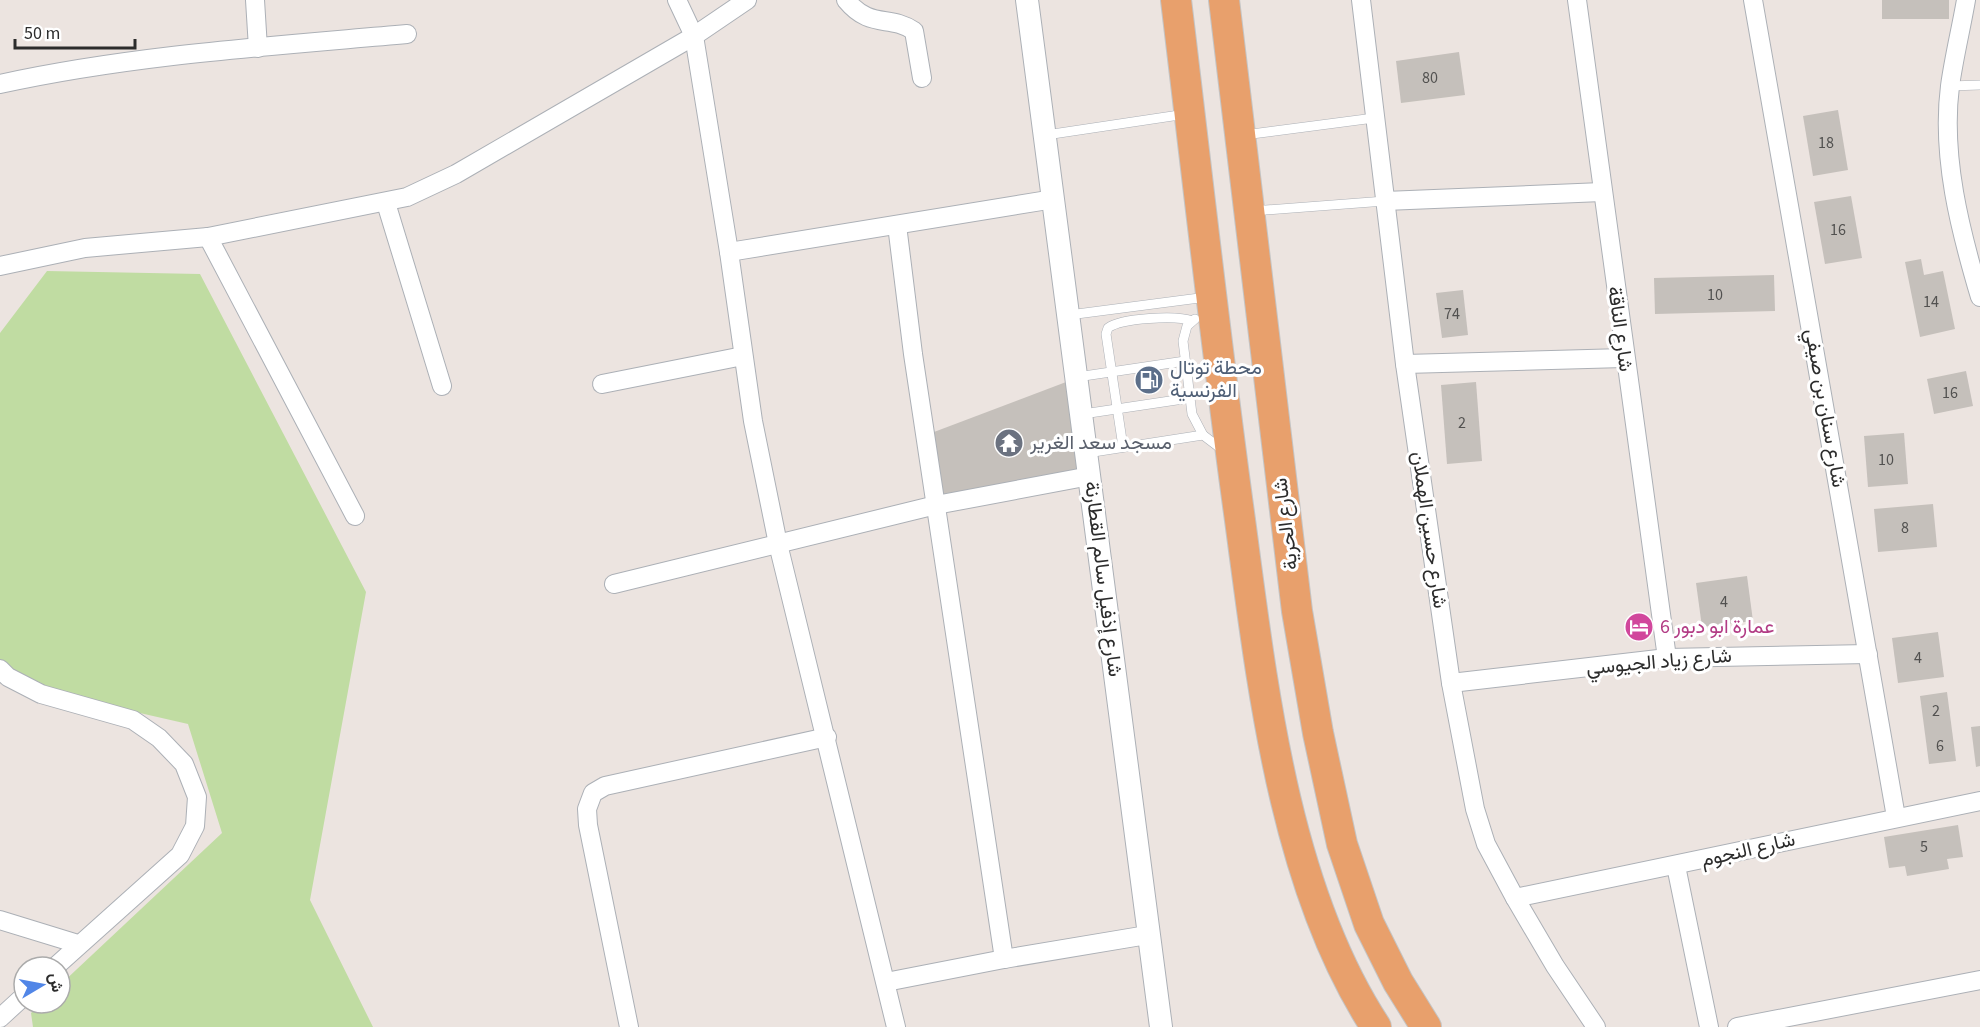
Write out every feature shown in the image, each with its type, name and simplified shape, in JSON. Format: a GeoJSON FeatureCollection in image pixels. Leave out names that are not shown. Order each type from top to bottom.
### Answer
{"type":"FeatureCollection","features":[{"type":"Feature","properties":{"kind":"highway"},"geometry":{"type":"LineString","coordinates":[[1176,0],[1190,113],[1206,307],[1231,454],[1256,636],[1282,781],[1309,884],[1329,942],[1361,1004],[1376,1027]]}},
{"type":"Feature","properties":{"kind":"highway","name":"شارع الحرية"},"geometry":{"type":"LineString","coordinates":[[1224,0],[1297,611],[1318,733],[1342,844],[1370,924],[1398,982],[1426,1027]]}},
{"type":"Feature","properties":{"kind":"street"},"geometry":{"type":"LineString","coordinates":[[255,0],[258,48]]}},
{"type":"Feature","properties":{"kind":"street"},"geometry":{"type":"LineString","coordinates":[[677,0],[694,36],[729,252],[753,421],[778,544],[896,1027]]}},
{"type":"Feature","properties":{"kind":"street"},"geometry":{"type":"LineString","coordinates":[[0,266],[85,248],[208,237],[407,197],[456,174],[694,36],[747,0]]}},
{"type":"Feature","properties":{"kind":"street"},"geometry":{"type":"LineString","coordinates":[[846,0],[868,19],[906,26],[914,31],[922,78]]}},
{"type":"Feature","properties":{"kind":"street","name":"شارع إذفيل سالم القطارنة"},"geometry":{"type":"LineString","coordinates":[[1027,0],[1083,414],[1153,981],[1161,1027]]}},
{"type":"Feature","properties":{"kind":"street","name":"شارع حسين الهملان"},"geometry":{"type":"LineString","coordinates":[[1361,0],[1405,363],[1451,683],[1475,809],[1486,844],[1515,898],[1555,966],[1596,1027]]}},
{"type":"Feature","properties":{"kind":"street","name":"شارع الناقة"},"geometry":{"type":"LineString","coordinates":[[1577,0],[1624,358],[1667,658]]}},
{"type":"Feature","properties":{"kind":"street","name":"شارع سنان بن صيفي"},"geometry":{"type":"LineString","coordinates":[[1753,0],[1896,817]]}},
{"type":"Feature","properties":{"kind":"street"},"geometry":{"type":"LineString","coordinates":[[1966,0],[1950,86],[1947,144],[1952,177],[1980,297]]}},
{"type":"Feature","properties":{"kind":"street"},"geometry":{"type":"LineString","coordinates":[[0,84],[34,76],[258,48],[408,34]]}},
{"type":"Feature","properties":{"kind":"street"},"geometry":{"type":"LineString","coordinates":[[1384,201],[1602,192]]}},
{"type":"Feature","properties":{"kind":"street"},"geometry":{"type":"LineString","coordinates":[[729,252],[1054,200]]}},
{"type":"Feature","properties":{"kind":"street"},"geometry":{"type":"LineString","coordinates":[[386,203],[442,386]]}},
{"type":"Feature","properties":{"kind":"street"},"geometry":{"type":"LineString","coordinates":[[897,225],[1004,959]]}},
{"type":"Feature","properties":{"kind":"street"},"geometry":{"type":"LineString","coordinates":[[208,237],[355,516]]}},
{"type":"Feature","properties":{"kind":"street"},"geometry":{"type":"LineString","coordinates":[[602,384],[743,356]]}},
{"type":"Feature","properties":{"kind":"street"},"geometry":{"type":"LineString","coordinates":[[1405,363],[1624,358]]}},
{"type":"Feature","properties":{"kind":"street"},"geometry":{"type":"LineString","coordinates":[[614,584],[936,505],[1089,476]]}},
{"type":"Feature","properties":{"kind":"street","name":"شارع زياد الجيوسي"},"geometry":{"type":"LineString","coordinates":[[1451,683],[1667,658],[1869,654]]}},
{"type":"Feature","properties":{"kind":"street"},"geometry":{"type":"LineString","coordinates":[[0,669],[8,677],[41,694],[133,720],[159,738],[184,764],[198,797],[195,826],[180,855],[67,955]]}},
{"type":"Feature","properties":{"kind":"street"},"geometry":{"type":"LineString","coordinates":[[629,1027],[588,825],[587,809],[593,793],[605,786],[826,737]]}},
{"type":"Feature","properties":{"kind":"street","name":"شارع النجوم"},"geometry":{"type":"LineString","coordinates":[[1515,898],[1980,801]]}},
{"type":"Feature","properties":{"kind":"street"},"geometry":{"type":"LineString","coordinates":[[1676,866],[1709,1027]]}},
{"type":"Feature","properties":{"kind":"street"},"geometry":{"type":"LineString","coordinates":[[0,920],[78,944]]}},
{"type":"Feature","properties":{"kind":"street"},"geometry":{"type":"LineString","coordinates":[[886,982],[1147,935]]}},
{"type":"Feature","properties":{"kind":"street"},"geometry":{"type":"LineString","coordinates":[[1737,1027],[1980,980]]}},
{"type":"Feature","properties":{"kind":"street","name":"شارع إذفيل سالم القطارنة"},"geometry":{"type":"LineString","coordinates":[[1149,1027],[1153,981]]}},
{"type":"Feature","properties":{"kind":"street"},"geometry":{"type":"LineString","coordinates":[[0,1018],[12,1007]]}},
{"type":"Feature","properties":{"kind":"lane"},"geometry":{"type":"LineString","coordinates":[[1950,86],[1980,85]]}},
{"type":"Feature","properties":{"kind":"lane"},"geometry":{"type":"LineString","coordinates":[[1046,135],[1190,113]]}},
{"type":"Feature","properties":{"kind":"lane"},"geometry":{"type":"LineString","coordinates":[[1241,135],[1374,118]]}},
{"type":"Feature","properties":{"kind":"lane"},"geometry":{"type":"LineString","coordinates":[[1250,212],[1384,201]]}},
{"type":"Feature","properties":{"kind":"lane"},"geometry":{"type":"LineString","coordinates":[[1070,315],[1206,307]]}},
{"type":"Feature","properties":{"kind":"lane"},"geometry":{"type":"LineString","coordinates":[[1206,307],[1184,333],[1185,361],[1194,423],[1215,447],[1231,454]]}},
{"type":"Feature","properties":{"kind":"lane"},"geometry":{"type":"LineString","coordinates":[[1123,447],[1106,334],[1111,326],[1172,317],[1206,307]]}},
{"type":"Feature","properties":{"kind":"lane"},"geometry":{"type":"LineString","coordinates":[[1077,377],[1185,361]]}},
{"type":"Feature","properties":{"kind":"lane"},"geometry":{"type":"LineString","coordinates":[[1083,414],[1190,398]]}},
{"type":"Feature","properties":{"kind":"lane"},"geometry":{"type":"LineString","coordinates":[[1087,453],[1203,435]]}},
{"type":"Feature","properties":{"kind":"green space"},"geometry":{"type":"Polygon","coordinates":[[[47,271],[200,274],[366,592],[310,900],[373,1027],[33,1027],[31,1015],[72,1015],[72,974],[222,833],[188,724],[0,681],[0,333],[47,271]]]}},
{"type":"Feature","properties":{"kind":"building"},"geometry":{"type":"Polygon","coordinates":[[[1882,0],[1949,0],[1949,19],[1882,19],[1882,0]]]}},
{"type":"Feature","properties":{"kind":"building"},"geometry":{"type":"Polygon","coordinates":[[[1459,52],[1465,95],[1401,103],[1396,61],[1459,52]]]}},
{"type":"Feature","properties":{"kind":"building"},"geometry":{"type":"Polygon","coordinates":[[[1838,110],[1848,170],[1813,176],[1803,116],[1838,110]]]}},
{"type":"Feature","properties":{"kind":"building"},"geometry":{"type":"Polygon","coordinates":[[[1851,196],[1862,258],[1825,264],[1814,202],[1851,196]]]}},
{"type":"Feature","properties":{"kind":"building"},"geometry":{"type":"Polygon","coordinates":[[[1921,259],[1924,275],[1943,271],[1955,329],[1920,337],[1905,262],[1921,259]]]}},
{"type":"Feature","properties":{"kind":"building"},"geometry":{"type":"Polygon","coordinates":[[[1774,275],[1775,311],[1655,314],[1654,278],[1774,275]]]}},
{"type":"Feature","properties":{"kind":"building"},"geometry":{"type":"Polygon","coordinates":[[[1463,290],[1468,335],[1442,338],[1436,293],[1463,290]]]}},
{"type":"Feature","properties":{"kind":"building"},"geometry":{"type":"Polygon","coordinates":[[[1966,371],[1973,406],[1934,414],[1927,379],[1966,371]]]}},
{"type":"Feature","properties":{"kind":"building","name":"مسجد سعد الغرير"},"geometry":{"type":"Polygon","coordinates":[[[1074,379],[1085,472],[942,501],[934,432],[1074,379]]]}},
{"type":"Feature","properties":{"kind":"building"},"geometry":{"type":"Polygon","coordinates":[[[1476,382],[1482,461],[1447,464],[1441,385],[1476,382]]]}},
{"type":"Feature","properties":{"kind":"building"},"geometry":{"type":"Polygon","coordinates":[[[1904,433],[1908,484],[1868,487],[1864,436],[1904,433]]]}},
{"type":"Feature","properties":{"kind":"building"},"geometry":{"type":"Polygon","coordinates":[[[1933,504],[1937,547],[1878,552],[1874,509],[1933,504]]]}},
{"type":"Feature","properties":{"kind":"building"},"geometry":{"type":"Polygon","coordinates":[[[1747,576],[1753,621],[1702,627],[1696,583],[1747,576]]]}},
{"type":"Feature","properties":{"kind":"building"},"geometry":{"type":"Polygon","coordinates":[[[1938,632],[1944,677],[1898,683],[1892,638],[1938,632]]]}},
{"type":"Feature","properties":{"kind":"building"},"geometry":{"type":"Polygon","coordinates":[[[1947,692],[1956,761],[1929,764],[1920,696],[1947,692]]]}},
{"type":"Feature","properties":{"kind":"building"},"geometry":{"type":"Polygon","coordinates":[[[1980,726],[1980,766],[1976,767],[1971,727],[1980,726]]]}},
{"type":"Feature","properties":{"kind":"building"},"geometry":{"type":"Polygon","coordinates":[[[1958,825],[1963,857],[1947,859],[1949,869],[1907,876],[1905,866],[1889,868],[1884,837],[1958,825]]]}},
{"type":"Feature","properties":{"kind":"place","name":"محطة توتال الفرنسية"},"geometry":{"type":"Point","coordinates":[1149,380]}},
{"type":"Feature","properties":{"kind":"place","name":"مسجد سعد الغرير"},"geometry":{"type":"Point","coordinates":[1009,443]}},
{"type":"Feature","properties":{"kind":"place","name":"عمارة ابو دبور 6"},"geometry":{"type":"Point","coordinates":[1639,627]}}]}
